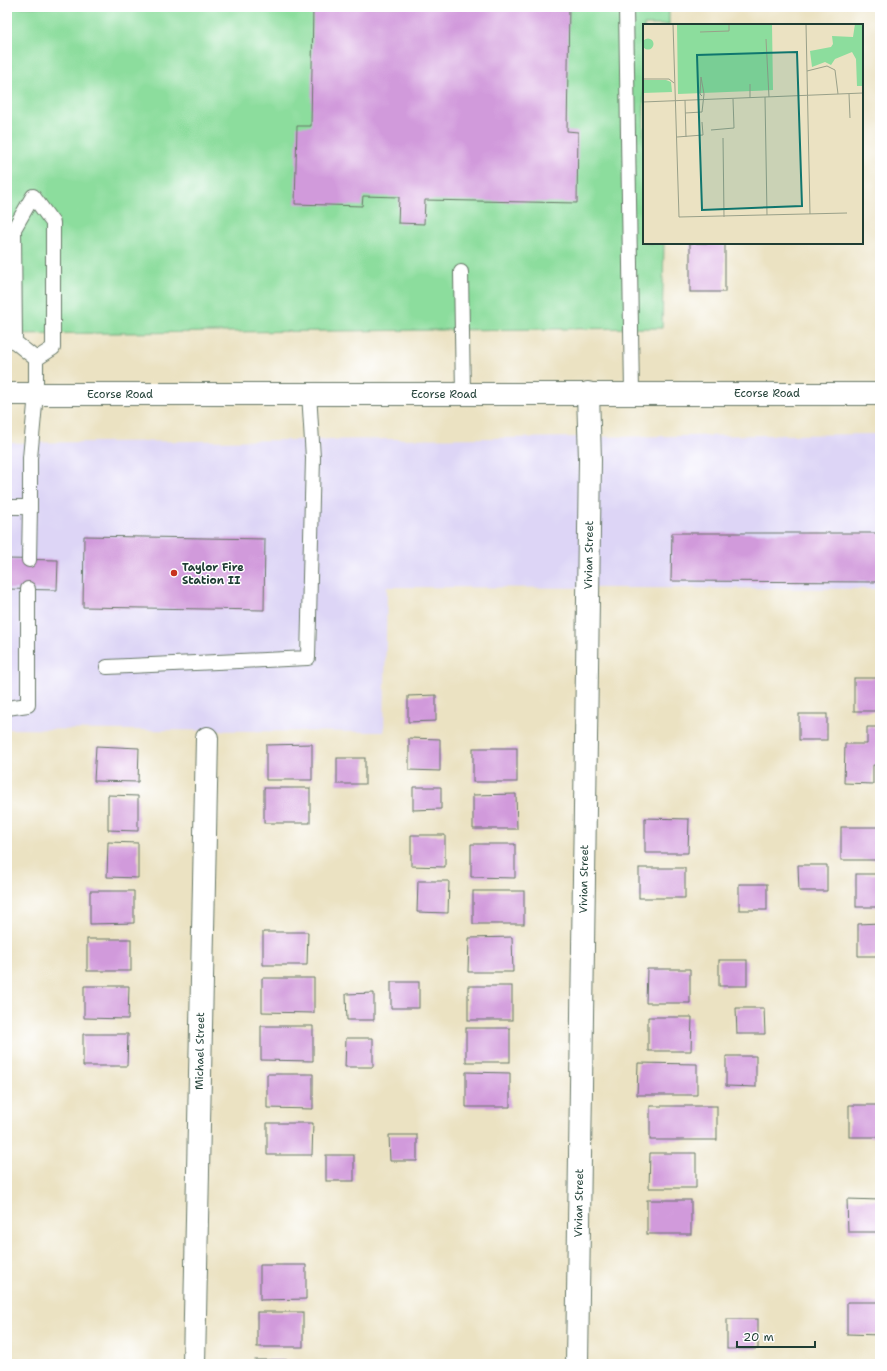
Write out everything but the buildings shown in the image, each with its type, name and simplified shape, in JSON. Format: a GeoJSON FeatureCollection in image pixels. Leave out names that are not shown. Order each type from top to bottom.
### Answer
{"type":"FeatureCollection","features":[{"type":"Feature","properties":{"kind":"street","name":"Vivian Street"},"geometry":{"type":"LineString","coordinates":[[577,1364],[590,460],[588,393]]}},
{"type":"Feature","properties":{"kind":"street","name":"Ecorse Road"},"geometry":{"type":"LineString","coordinates":[[7,394],[880,394]]}},
{"type":"Feature","properties":{"kind":"street","name":"Michael Street"},"geometry":{"type":"LineString","coordinates":[[194,1364],[207,738]]}},
{"type":"Feature","properties":{"kind":"lane"},"geometry":{"type":"LineString","coordinates":[[626,7],[632,393]]}},
{"type":"Feature","properties":{"kind":"lane"},"geometry":{"type":"LineString","coordinates":[[33,196],[53,223],[53,348],[36,359],[15,342],[14,229],[33,196]]}},
{"type":"Feature","properties":{"kind":"lane"},"geometry":{"type":"LineString","coordinates":[[461,272],[463,394]]}},
{"type":"Feature","properties":{"kind":"lane"},"geometry":{"type":"LineString","coordinates":[[29,560],[30,458],[36,394],[36,359]]}},
{"type":"Feature","properties":{"kind":"lane"},"geometry":{"type":"LineString","coordinates":[[108,667],[308,658],[313,458],[309,393]]}},
{"type":"Feature","properties":{"kind":"lane"},"geometry":{"type":"LineString","coordinates":[[7,507],[30,507]]}},
{"type":"Feature","properties":{"kind":"lane"},"geometry":{"type":"LineString","coordinates":[[7,708],[28,705],[28,589]]}},
{"type":"Feature","properties":{"kind":"shaded area"},"geometry":{"type":"Polygon","coordinates":[[[880,434],[880,589],[387,587],[384,732],[7,729],[7,443],[880,434]]]}},
{"type":"Feature","properties":{"kind":"green space"},"geometry":{"type":"Polygon","coordinates":[[[7,7],[669,7],[669,24],[643,24],[643,244],[664,244],[662,328],[7,334],[7,7]]]}},
{"type":"Feature","properties":{"kind":"place","name":"Taylor Fire Station II"},"geometry":{"type":"Point","coordinates":[174,573]}}]}
